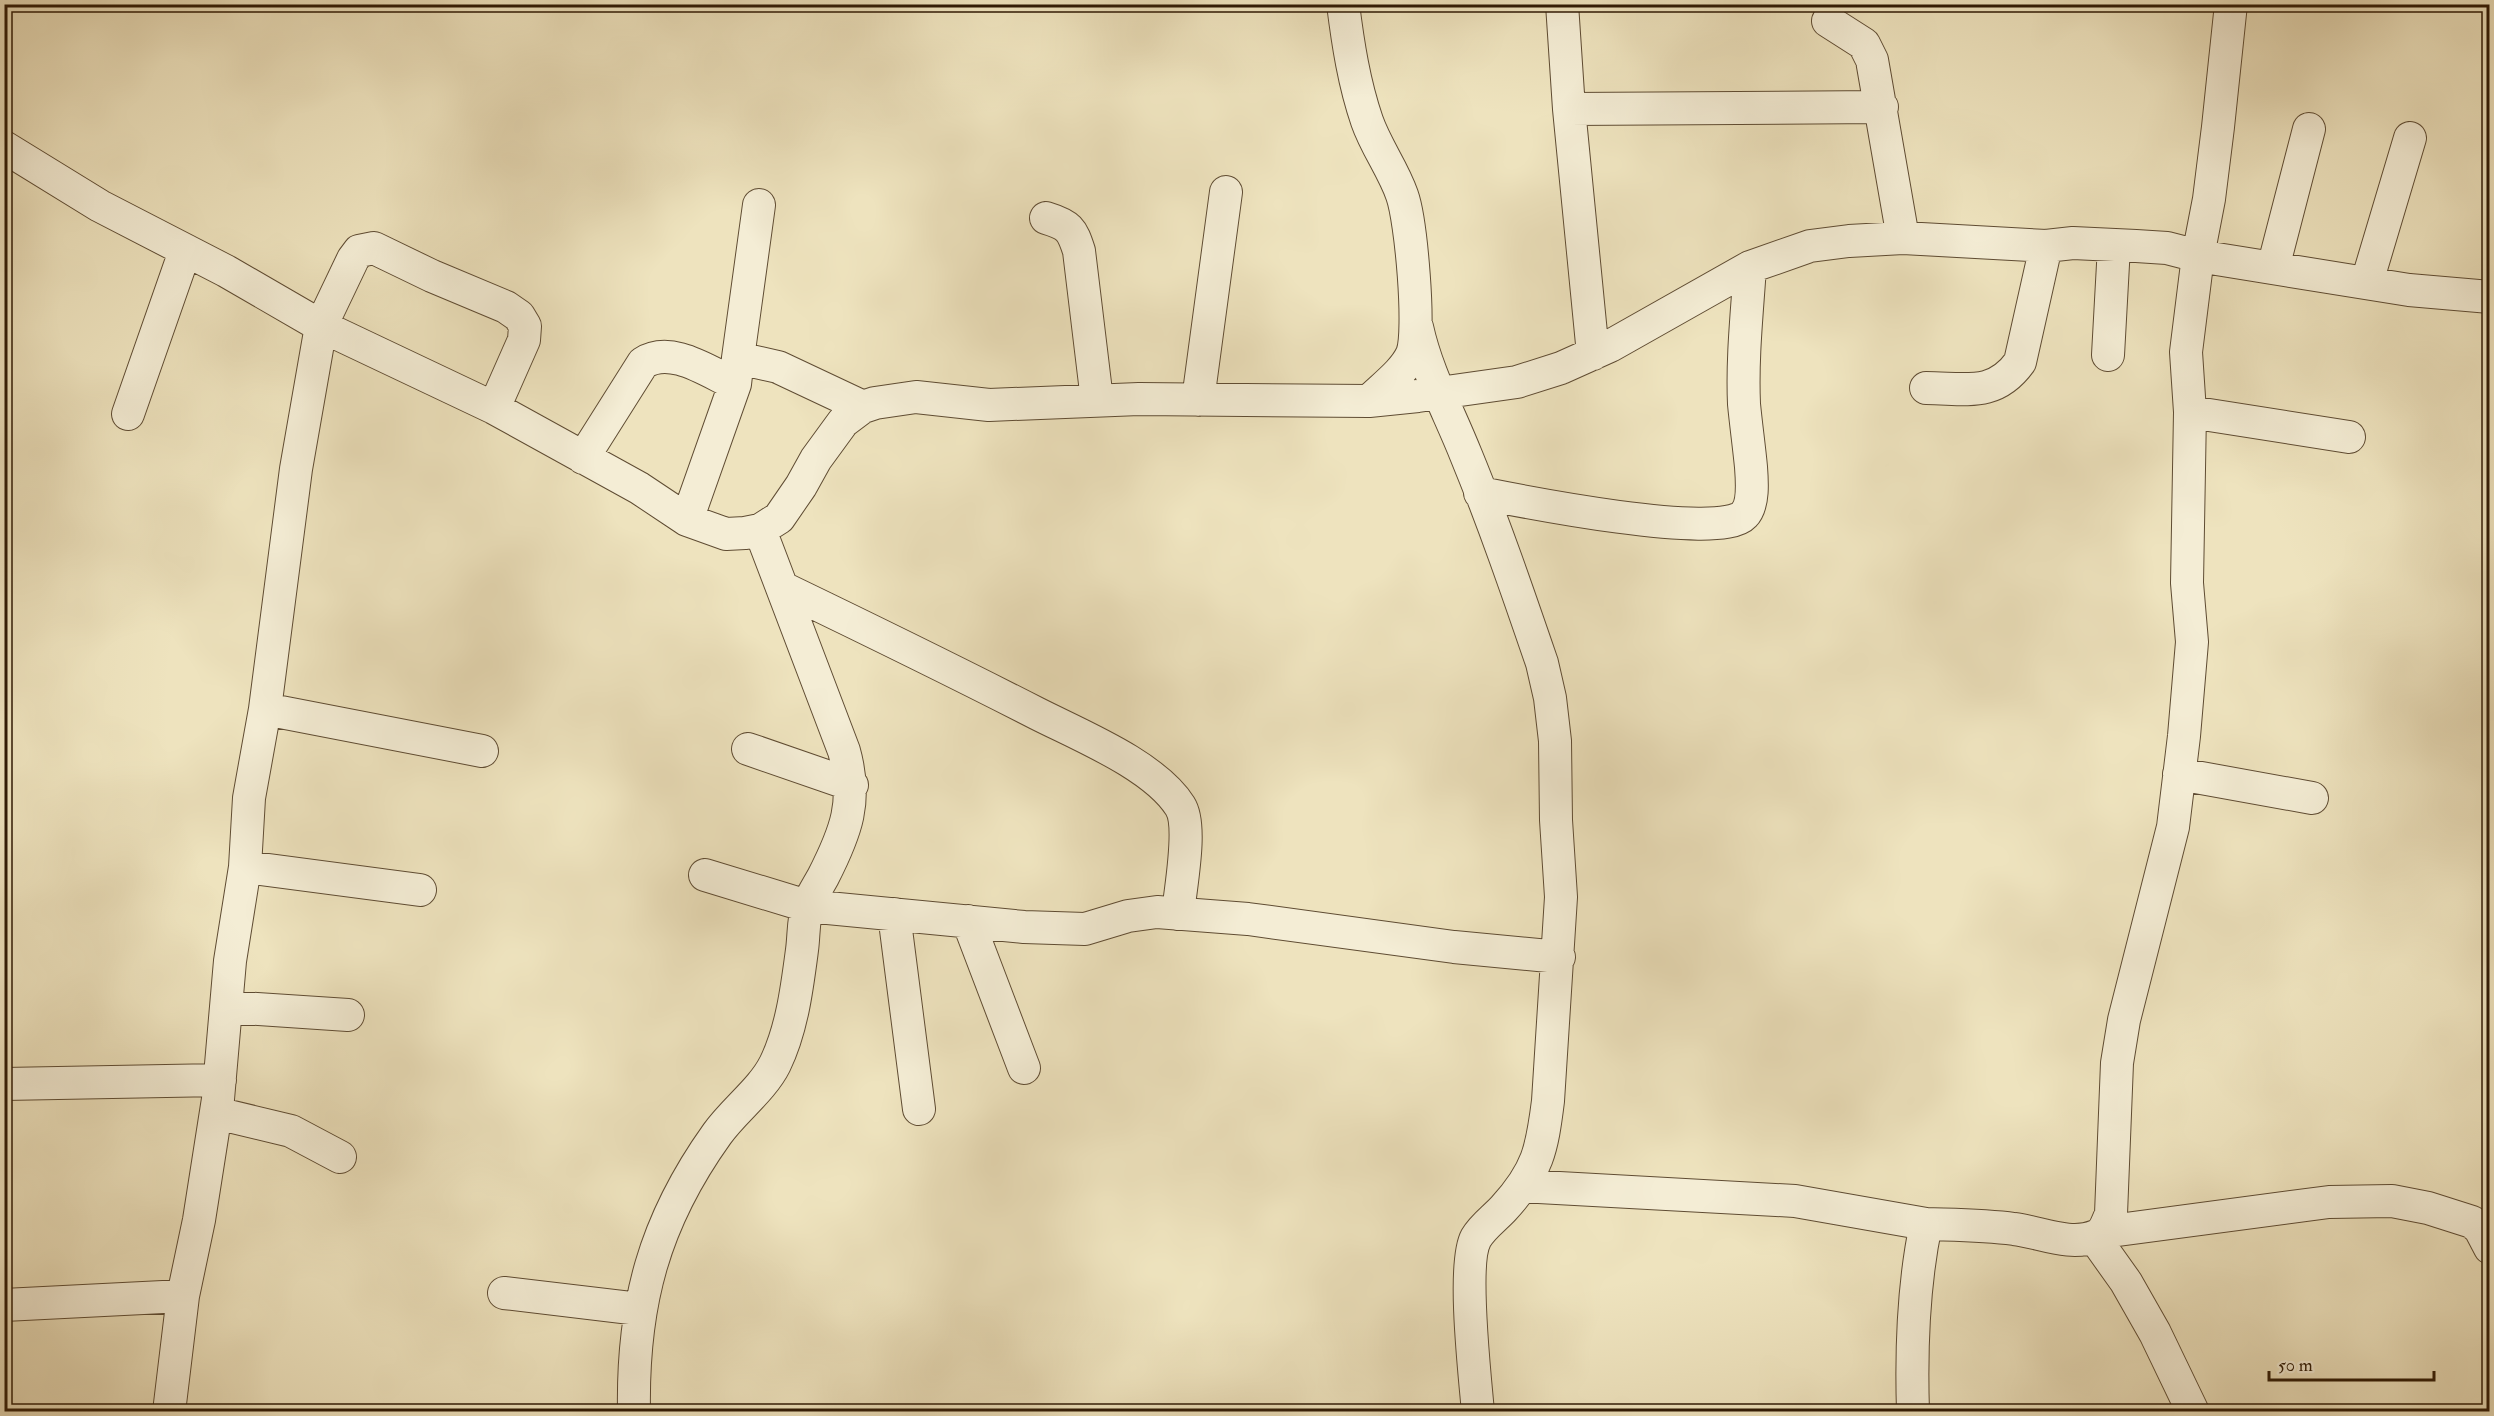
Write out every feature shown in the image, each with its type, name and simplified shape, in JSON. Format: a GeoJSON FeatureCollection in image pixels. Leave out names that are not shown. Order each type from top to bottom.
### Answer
{"type":"FeatureCollection","features":[{"type":"Feature","properties":{"kind":"street"},"geometry":{"type":"LineString","coordinates":[[1343,4],[1355,82],[1368,123],[1403,197],[1412,243],[1417,327],[1422,350],[1437,392],[1480,493],[1538,653],[1550,698],[1555,741],[1556,820],[1561,897],[1559,957],[1545,1130],[1534,1168],[1522,1186],[1476,1238],[1471,1251],[1471,1328],[1478,1412]]}},
{"type":"Feature","properties":{"kind":"street"},"geometry":{"type":"LineString","coordinates":[[1562,4],[1569,109],[1593,354]]}},
{"type":"Feature","properties":{"kind":"street"},"geometry":{"type":"LineString","coordinates":[[2098,1234],[2111,1214],[2113,1198],[2119,1052],[2124,1020],[2173,827],[2180,774],[2192,642],[2187,583],[2190,412],[2186,352],[2198,256],[2209,199],[2231,4]]}},
{"type":"Feature","properties":{"kind":"street"},"geometry":{"type":"LineString","coordinates":[[1828,21],[1864,44],[1872,60],[1903,238]]}},
{"type":"Feature","properties":{"kind":"street"},"geometry":{"type":"LineString","coordinates":[[1569,109],[1882,107]]}},
{"type":"Feature","properties":{"kind":"street"},"geometry":{"type":"LineString","coordinates":[[2273,268],[2309,129]]}},
{"type":"Feature","properties":{"kind":"street"},"geometry":{"type":"LineString","coordinates":[[2367,282],[2410,138]]}},
{"type":"Feature","properties":{"kind":"street"},"geometry":{"type":"LineString","coordinates":[[4,147],[100,206],[226,271],[321,326],[494,408],[639,488],[687,520],[726,534],[760,530],[779,518],[816,459],[843,422],[863,406],[916,397],[989,405],[1097,399],[1369,401],[1517,382],[1561,368],[1593,354],[1750,267],[1810,246],[1903,238],[2046,246],[2073,243],[2167,248],[2198,256],[2409,290],[2490,297]]}},
{"type":"Feature","properties":{"kind":"street"},"geometry":{"type":"LineString","coordinates":[[1198,400],[1226,192]]}},
{"type":"Feature","properties":{"kind":"street"},"geometry":{"type":"LineString","coordinates":[[687,520],[736,371],[759,205]]}},
{"type":"Feature","properties":{"kind":"street"},"geometry":{"type":"LineString","coordinates":[[1046,218],[1064,224],[1074,234],[1079,251],[1097,399]]}},
{"type":"Feature","properties":{"kind":"street"},"geometry":{"type":"LineString","coordinates":[[1926,388],[1986,389],[2010,376],[2020,362],[2046,246]]}},
{"type":"Feature","properties":{"kind":"street"},"geometry":{"type":"LineString","coordinates":[[2108,355],[2114,246]]}},
{"type":"Feature","properties":{"kind":"street"},"geometry":{"type":"LineString","coordinates":[[169,1412],[183,1296],[199,1220],[216,1113],[230,961],[245,867],[249,798],[265,710],[296,469],[321,326],[359,251],[374,248],[432,276],[506,307],[519,316],[525,326],[524,340],[494,408]]}},
{"type":"Feature","properties":{"kind":"street"},"geometry":{"type":"LineString","coordinates":[[128,414],[185,251]]}},
{"type":"Feature","properties":{"kind":"street"},"geometry":{"type":"LineString","coordinates":[[1480,493],[1564,510],[1649,520],[1721,524],[1736,521],[1745,515],[1749,505],[1752,479],[1744,392],[1750,267]]}},
{"type":"Feature","properties":{"kind":"street"},"geometry":{"type":"LineString","coordinates":[[1369,401],[1409,360],[1415,343],[1417,327]]}},
{"type":"Feature","properties":{"kind":"street"},"geometry":{"type":"LineString","coordinates":[[583,458],[643,363],[653,356],[665,355],[736,371],[778,367],[863,406]]}},
{"type":"Feature","properties":{"kind":"street"},"geometry":{"type":"LineString","coordinates":[[2190,412],[2349,437]]}},
{"type":"Feature","properties":{"kind":"street"},"geometry":{"type":"LineString","coordinates":[[634,1412],[639,1309],[649,1268],[664,1228],[717,1133],[774,1066],[786,1038],[798,978],[807,906],[841,836],[850,803],[852,785],[844,751],[760,530]]}},
{"type":"Feature","properties":{"kind":"street"},"geometry":{"type":"LineString","coordinates":[[783,588],[946,667],[1124,758],[1162,785],[1181,807],[1187,826],[1178,914]]}},
{"type":"Feature","properties":{"kind":"street"},"geometry":{"type":"LineString","coordinates":[[265,710],[482,751]]}},
{"type":"Feature","properties":{"kind":"street"},"geometry":{"type":"LineString","coordinates":[[748,749],[852,785]]}},
{"type":"Feature","properties":{"kind":"street"},"geometry":{"type":"LineString","coordinates":[[2180,774],[2312,798]]}},
{"type":"Feature","properties":{"kind":"street"},"geometry":{"type":"LineString","coordinates":[[245,867],[420,890]]}},
{"type":"Feature","properties":{"kind":"street"},"geometry":{"type":"LineString","coordinates":[[705,875],[807,906],[1024,927],[1085,929],[1128,916],[1157,912],[1248,918],[1454,947],[1559,957]]}},
{"type":"Feature","properties":{"kind":"street"},"geometry":{"type":"LineString","coordinates":[[894,914],[919,1109]]}},
{"type":"Feature","properties":{"kind":"street"},"geometry":{"type":"LineString","coordinates":[[968,921],[1024,1068]]}},
{"type":"Feature","properties":{"kind":"street"},"geometry":{"type":"LineString","coordinates":[[226,1007],[348,1016]]}},
{"type":"Feature","properties":{"kind":"street"},"geometry":{"type":"LineString","coordinates":[[4,1084],[220,1080]]}},
{"type":"Feature","properties":{"kind":"street"},"geometry":{"type":"LineString","coordinates":[[216,1113],[291,1131],[340,1157]]}},
{"type":"Feature","properties":{"kind":"street"},"geometry":{"type":"LineString","coordinates":[[1522,1186],[1795,1201],[1926,1224],[2015,1229],[2056,1239],[2329,1202],[2392,1201],[2408,1203],[2465,1219],[2480,1229],[2490,1248]]}},
{"type":"Feature","properties":{"kind":"street"},"geometry":{"type":"LineString","coordinates":[[1913,1412],[1911,1354],[1919,1257],[1926,1224]]}},
{"type":"Feature","properties":{"kind":"street"},"geometry":{"type":"LineString","coordinates":[[2098,1234],[2155,1333],[2193,1412]]}},
{"type":"Feature","properties":{"kind":"street"},"geometry":{"type":"LineString","coordinates":[[504,1293],[639,1309]]}},
{"type":"Feature","properties":{"kind":"street"},"geometry":{"type":"LineString","coordinates":[[4,1305],[183,1296]]}}]}
